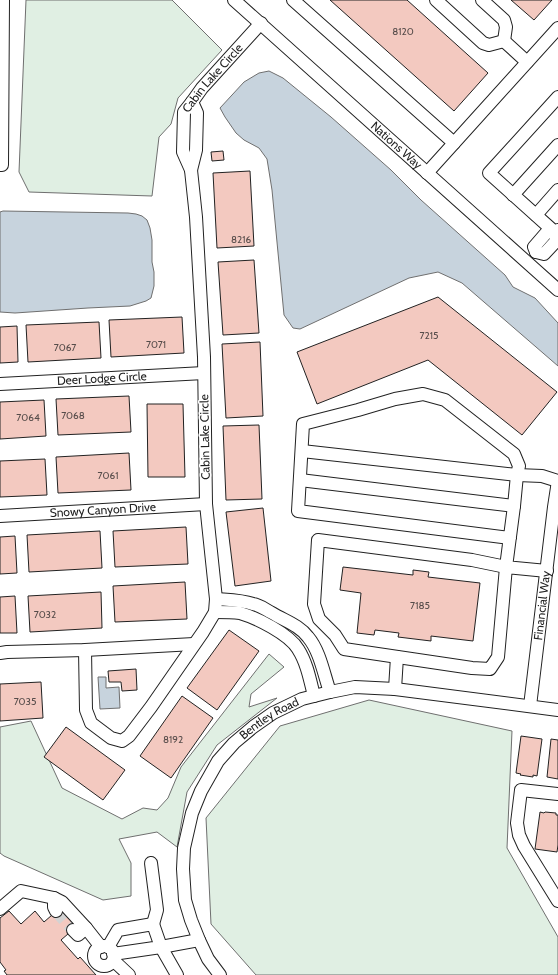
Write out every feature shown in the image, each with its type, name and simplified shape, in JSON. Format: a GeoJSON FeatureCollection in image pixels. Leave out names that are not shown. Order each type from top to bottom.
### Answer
{"type":"FeatureCollection","features":[{"type":"Feature","properties":{"kind":"street"},"geometry":{"type":"LineString","coordinates":[[0,165],[2,165],[3,0]]}},
{"type":"Feature","properties":{"kind":"street","name":"Nations Way"},"geometry":{"type":"LineString","coordinates":[[234,0],[558,290]]}},
{"type":"Feature","properties":{"kind":"street"},"geometry":{"type":"LineString","coordinates":[[294,0],[454,143]]}},
{"type":"Feature","properties":{"kind":"street"},"geometry":{"type":"LineString","coordinates":[[436,0],[483,43],[489,45],[504,41]]}},
{"type":"Feature","properties":{"kind":"street"},"geometry":{"type":"LineString","coordinates":[[482,0],[504,20],[506,27],[504,41]]}},
{"type":"Feature","properties":{"kind":"street","name":"Cabin Lake Circle"},"geometry":{"type":"LineString","coordinates":[[85,650],[86,710],[91,723],[112,738],[122,741],[129,736],[151,707],[215,612],[216,599],[206,504],[204,373],[196,217],[191,170],[183,152],[184,112],[202,88],[261,23]]}},
{"type":"Feature","properties":{"kind":"street"},"geometry":{"type":"LineString","coordinates":[[427,173],[558,28]]}},
{"type":"Feature","properties":{"kind":"street"},"geometry":{"type":"LineString","coordinates":[[504,41],[527,62]]}},
{"type":"Feature","properties":{"kind":"street"},"geometry":{"type":"LineString","coordinates":[[557,233],[489,174],[558,97]]}},
{"type":"Feature","properties":{"kind":"street"},"geometry":{"type":"LineString","coordinates":[[514,195],[558,144]]}},
{"type":"Feature","properties":{"kind":"street"},"geometry":{"type":"LineString","coordinates":[[536,215],[558,190]]}},
{"type":"Feature","properties":{"kind":"street"},"geometry":{"type":"LineString","coordinates":[[527,263],[536,252],[534,247],[547,232],[557,233]]}},
{"type":"Feature","properties":{"kind":"street","name":"Deer Lodge Circle"},"geometry":{"type":"LineString","coordinates":[[0,384],[204,373]]}},
{"type":"Feature","properties":{"kind":"street"},"geometry":{"type":"LineString","coordinates":[[510,538],[298,511],[303,424],[395,399],[423,394],[445,400],[514,454],[519,466],[517,475],[514,506],[510,538],[506,567],[498,657],[490,668],[472,668],[344,649],[335,635],[319,620],[314,604],[318,540],[472,560],[506,567],[547,571]]}},
{"type":"Feature","properties":{"kind":"street"},"geometry":{"type":"LineString","coordinates":[[302,451],[517,475],[542,476],[558,481]]}},
{"type":"Feature","properties":{"kind":"street"},"geometry":{"type":"LineString","coordinates":[[300,480],[514,506]]}},
{"type":"Feature","properties":{"kind":"street","name":"Financial Way"},"geometry":{"type":"LineString","coordinates":[[530,706],[547,571],[554,546],[558,481]]}},
{"type":"Feature","properties":{"kind":"street","name":"Snowy Canyon Drive"},"geometry":{"type":"LineString","coordinates":[[0,516],[206,504]]}},
{"type":"Feature","properties":{"kind":"street"},"geometry":{"type":"LineString","coordinates":[[216,599],[236,600],[255,604],[293,623],[301,629],[314,646],[330,692]]}},
{"type":"Feature","properties":{"kind":"street"},"geometry":{"type":"LineString","coordinates":[[215,612],[236,613],[252,618],[267,625],[293,641],[299,649],[308,670],[314,696]]}},
{"type":"Feature","properties":{"kind":"street"},"geometry":{"type":"LineString","coordinates":[[0,653],[194,644]]}},
{"type":"Feature","properties":{"kind":"street"},"geometry":{"type":"LineString","coordinates":[[395,689],[397,657]]}},
{"type":"Feature","properties":{"kind":"street","name":"Bentley Road"},"geometry":{"type":"LineString","coordinates":[[220,975],[208,959],[191,920],[186,900],[183,869],[184,848],[192,813],[200,791],[218,760],[234,743],[253,727],[273,713],[302,699],[356,687],[395,689],[558,710]]}},
{"type":"Feature","properties":{"kind":"street"},"geometry":{"type":"LineString","coordinates":[[558,794],[521,790],[517,823],[519,835],[524,846],[558,900]]}},
{"type":"Feature","properties":{"kind":"street"},"geometry":{"type":"LineString","coordinates":[[151,863],[157,910],[153,924],[161,947],[177,975]]}},
{"type":"Feature","properties":{"kind":"street"},"geometry":{"type":"LineString","coordinates":[[0,909],[21,891],[54,898],[62,902],[128,974]]}},
{"type":"Feature","properties":{"kind":"street"},"geometry":{"type":"LineString","coordinates":[[54,898],[54,907],[56,911]]}},
{"type":"Feature","properties":{"kind":"street"},"geometry":{"type":"LineString","coordinates":[[109,952],[118,930],[153,924]]}},
{"type":"Feature","properties":{"kind":"street"},"geometry":{"type":"LineString","coordinates":[[73,930],[78,935],[86,928]]}},
{"type":"Feature","properties":{"kind":"street"},"geometry":{"type":"LineString","coordinates":[[109,952],[161,947],[199,940]]}},
{"type":"Feature","properties":{"kind":"green space"},"geometry":{"type":"Polygon","coordinates":[[[26,0],[172,0],[222,50],[178,98],[171,124],[159,137],[152,196],[29,192],[19,172],[26,0]]]}},
{"type":"Feature","properties":{"kind":"green space"},"geometry":{"type":"Polygon","coordinates":[[[269,654],[284,667],[251,694],[249,707],[277,698],[217,745],[187,792],[177,847],[157,832],[119,839],[131,863],[131,896],[103,900],[0,853],[0,727],[31,721],[62,788],[122,819],[143,808],[157,810],[168,798],[181,767],[269,654]]]}},
{"type":"Feature","properties":{"kind":"green space"},"geometry":{"type":"Polygon","coordinates":[[[369,700],[512,731],[507,848],[558,937],[558,975],[256,975],[211,924],[206,818],[280,726],[369,700]]]}},
{"type":"Feature","properties":{"kind":"shaded area"},"geometry":{"type":"Polygon","coordinates":[[[269,71],[283,78],[331,117],[391,170],[421,200],[505,275],[513,287],[535,298],[558,323],[558,366],[462,283],[438,272],[409,278],[300,329],[293,328],[284,315],[272,190],[267,159],[259,148],[244,140],[236,133],[220,108],[244,82],[259,73],[269,71]]]}},
{"type":"Feature","properties":{"kind":"shaded area"},"geometry":{"type":"Polygon","coordinates":[[[0,212],[128,213],[142,216],[147,220],[152,240],[154,286],[151,298],[130,306],[15,313],[0,312],[0,212]]]}},
{"type":"Feature","properties":{"kind":"shaded area"},"geometry":{"type":"Polygon","coordinates":[[[98,677],[106,677],[106,688],[119,687],[120,708],[100,709],[98,677]]]}},
{"type":"Feature","properties":{"kind":"building"},"geometry":{"type":"Polygon","coordinates":[[[330,0],[407,0],[488,73],[454,111],[330,0]]]}},
{"type":"Feature","properties":{"kind":"building"},"geometry":{"type":"Polygon","coordinates":[[[511,0],[552,0],[534,20],[511,0]]]}},
{"type":"Feature","properties":{"kind":"building"},"geometry":{"type":"Polygon","coordinates":[[[223,151],[224,160],[212,161],[211,152],[223,151]]]}},
{"type":"Feature","properties":{"kind":"building"},"geometry":{"type":"Polygon","coordinates":[[[250,171],[254,246],[217,248],[213,173],[250,171]]]}},
{"type":"Feature","properties":{"kind":"building"},"geometry":{"type":"Polygon","coordinates":[[[254,260],[259,333],[223,335],[218,262],[254,260]]]}},
{"type":"Feature","properties":{"kind":"building"},"geometry":{"type":"Polygon","coordinates":[[[438,297],[557,392],[522,435],[428,360],[317,404],[297,352],[438,297]]]}},
{"type":"Feature","properties":{"kind":"building"},"geometry":{"type":"Polygon","coordinates":[[[182,317],[184,353],[111,357],[109,320],[182,317]]]}},
{"type":"Feature","properties":{"kind":"building"},"geometry":{"type":"Polygon","coordinates":[[[99,322],[101,358],[28,362],[26,325],[99,322]]]}},
{"type":"Feature","properties":{"kind":"building"},"geometry":{"type":"Polygon","coordinates":[[[17,326],[18,362],[0,363],[0,327],[17,326]]]}},
{"type":"Feature","properties":{"kind":"building"},"geometry":{"type":"Polygon","coordinates":[[[260,342],[263,416],[226,418],[222,344],[260,342]]]}},
{"type":"Feature","properties":{"kind":"building"},"geometry":{"type":"Polygon","coordinates":[[[129,396],[131,432],[58,435],[56,399],[129,396]]]}},
{"type":"Feature","properties":{"kind":"building"},"geometry":{"type":"Polygon","coordinates":[[[44,400],[46,436],[0,439],[0,402],[44,400]]]}},
{"type":"Feature","properties":{"kind":"building"},"geometry":{"type":"Polygon","coordinates":[[[147,404],[183,404],[185,477],[148,477],[147,404]]]}},
{"type":"Feature","properties":{"kind":"building"},"geometry":{"type":"Polygon","coordinates":[[[259,425],[262,499],[226,500],[223,426],[259,425]]]}},
{"type":"Feature","properties":{"kind":"building"},"geometry":{"type":"Polygon","coordinates":[[[129,453],[131,490],[58,493],[56,457],[129,453]]]}},
{"type":"Feature","properties":{"kind":"building"},"geometry":{"type":"Polygon","coordinates":[[[45,459],[47,495],[0,497],[0,461],[45,459]]]}},
{"type":"Feature","properties":{"kind":"building"},"geometry":{"type":"Polygon","coordinates":[[[263,508],[271,581],[235,586],[226,512],[263,508]]]}},
{"type":"Feature","properties":{"kind":"building"},"geometry":{"type":"Polygon","coordinates":[[[186,527],[188,564],[115,567],[113,531],[186,527]]]}},
{"type":"Feature","properties":{"kind":"building"},"geometry":{"type":"Polygon","coordinates":[[[100,531],[102,568],[29,572],[27,535],[100,531]]]}},
{"type":"Feature","properties":{"kind":"building"},"geometry":{"type":"Polygon","coordinates":[[[15,536],[17,573],[0,574],[0,537],[15,536]]]}},
{"type":"Feature","properties":{"kind":"building"},"geometry":{"type":"Polygon","coordinates":[[[343,567],[413,575],[413,570],[429,572],[428,577],[480,583],[473,641],[431,636],[431,641],[398,637],[399,633],[375,630],[374,635],[357,633],[361,593],[340,590],[343,567]]]}},
{"type":"Feature","properties":{"kind":"building"},"geometry":{"type":"Polygon","coordinates":[[[185,582],[187,619],[115,622],[113,586],[185,582]]]}},
{"type":"Feature","properties":{"kind":"building"},"geometry":{"type":"Polygon","coordinates":[[[101,592],[102,628],[30,632],[28,596],[101,592]]]}},
{"type":"Feature","properties":{"kind":"building"},"geometry":{"type":"Polygon","coordinates":[[[15,596],[17,633],[0,633],[0,597],[15,596]]]}},
{"type":"Feature","properties":{"kind":"building"},"geometry":{"type":"Polygon","coordinates":[[[229,630],[259,651],[217,710],[187,688],[229,630]]]}},
{"type":"Feature","properties":{"kind":"building"},"geometry":{"type":"Polygon","coordinates":[[[136,669],[137,690],[122,691],[121,682],[109,682],[108,671],[136,669]]]}},
{"type":"Feature","properties":{"kind":"building"},"geometry":{"type":"Polygon","coordinates":[[[41,682],[43,718],[0,721],[0,684],[41,682]]]}},
{"type":"Feature","properties":{"kind":"building"},"geometry":{"type":"Polygon","coordinates":[[[182,696],[213,718],[171,778],[140,756],[182,696]]]}},
{"type":"Feature","properties":{"kind":"building"},"geometry":{"type":"Polygon","coordinates":[[[66,727],[125,770],[103,800],[44,757],[66,727]]]}},
{"type":"Feature","properties":{"kind":"building"},"geometry":{"type":"Polygon","coordinates":[[[521,736],[542,739],[537,776],[533,775],[533,777],[516,773],[521,736]]]}},
{"type":"Feature","properties":{"kind":"building"},"geometry":{"type":"Polygon","coordinates":[[[551,739],[558,740],[558,779],[547,777],[551,739]]]}},
{"type":"Feature","properties":{"kind":"building"},"geometry":{"type":"Polygon","coordinates":[[[540,812],[556,813],[556,815],[558,815],[557,852],[535,849],[540,812]]]}},
{"type":"Feature","properties":{"kind":"building"},"geometry":{"type":"Polygon","coordinates":[[[60,908],[76,927],[61,940],[78,959],[80,957],[96,975],[7,975],[4,971],[6,970],[0,962],[0,918],[9,911],[21,924],[35,911],[44,922],[60,908]]]}},
{"type":"Feature","properties":{"kind":"tunnel"},"geometry":{"type":"LineString","coordinates":[[56,911],[73,930]]}}]}
